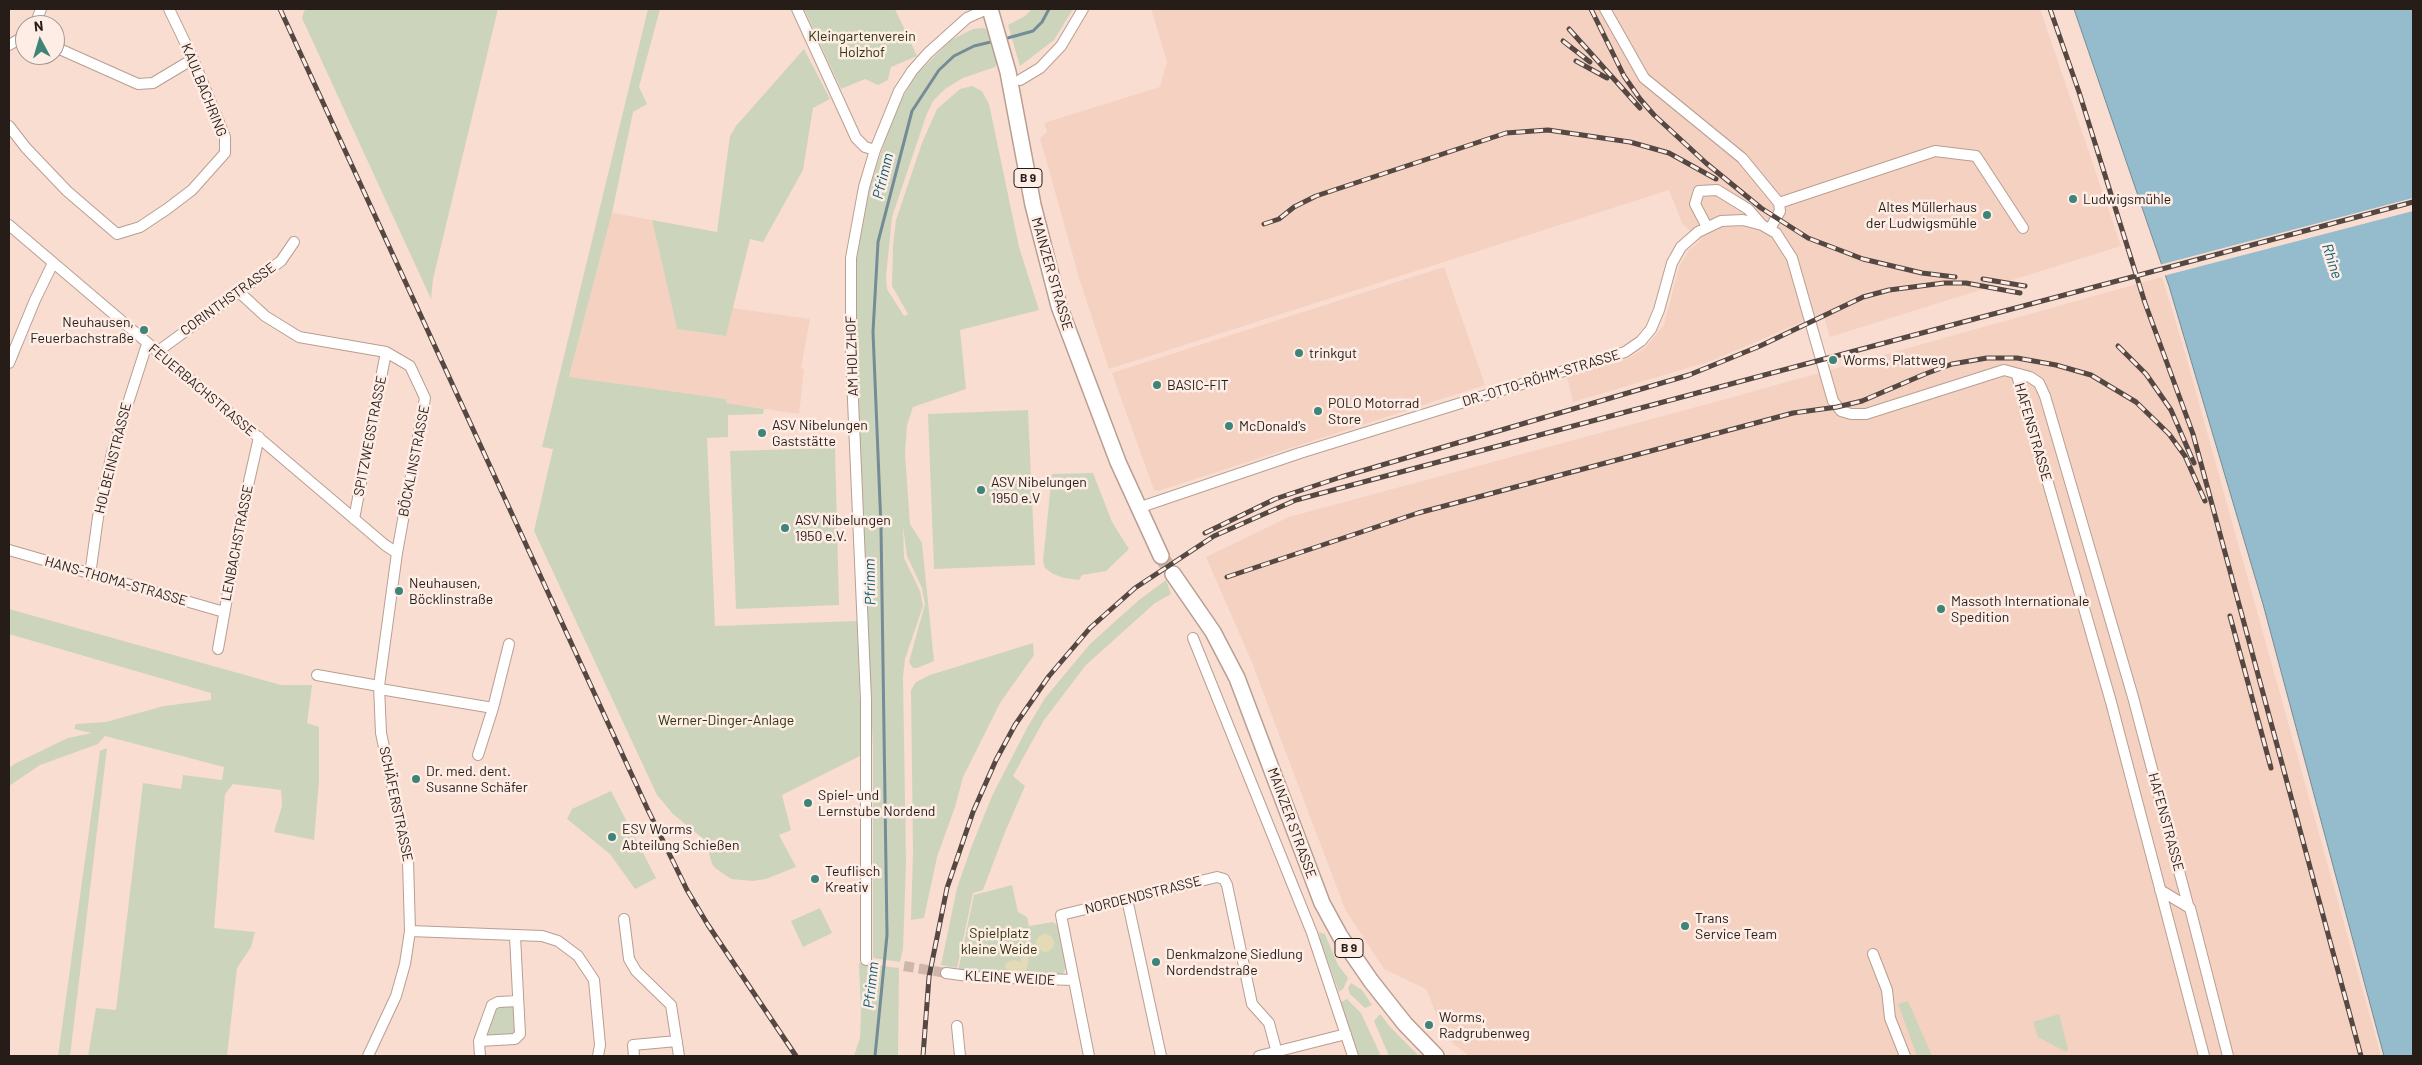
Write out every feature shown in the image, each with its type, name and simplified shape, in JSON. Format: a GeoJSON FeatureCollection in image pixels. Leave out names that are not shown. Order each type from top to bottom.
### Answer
{"type":"FeatureCollection","features":[{"type":"Feature","properties":{"kind":"main road","name":"MAINZER STRASSE"},"geometry":{"type":"LineString","coordinates":[[988,9],[1015,82],[1033,205],[1059,306],[1138,508],[1161,556]]}},
{"type":"Feature","properties":{"kind":"main road","name":"MAINZER STRASSE"},"geometry":{"type":"LineString","coordinates":[[1173,574],[1213,632],[1237,678],[1322,902],[1340,936],[1376,988],[1405,1024],[1436,1056]]}},
{"type":"Feature","properties":{"kind":"street","name":"KAULBACHRING"},"geometry":{"type":"LineString","coordinates":[[9,126],[26,148],[74,197],[117,234],[140,227],[182,198],[208,173],[225,153],[225,137],[193,59],[169,9]]}},
{"type":"Feature","properties":{"kind":"street"},"geometry":{"type":"LineString","coordinates":[[796,9],[856,138],[865,146],[876,150]]}},
{"type":"Feature","properties":{"kind":"street","name":"AM HOLZHOF"},"geometry":{"type":"LineString","coordinates":[[866,960],[866,700],[861,624],[850,284],[853,242],[864,187],[899,91],[912,71],[956,27],[974,14],[988,9]]}},
{"type":"Feature","properties":{"kind":"street"},"geometry":{"type":"LineString","coordinates":[[1015,82],[1040,68],[1061,46],[1083,9]]}},
{"type":"Feature","properties":{"kind":"street"},"geometry":{"type":"LineString","coordinates":[[1605,9],[1644,78],[1742,158],[1780,203],[1780,211],[1766,227]]}},
{"type":"Feature","properties":{"kind":"street"},"geometry":{"type":"LineString","coordinates":[[65,51],[138,84],[153,83],[193,59]]}},
{"type":"Feature","properties":{"kind":"street"},"geometry":{"type":"LineString","coordinates":[[1780,203],[1935,151],[1976,156],[2023,228]]}},
{"type":"Feature","properties":{"kind":"street"},"geometry":{"type":"LineString","coordinates":[[1707,227],[1695,204],[1699,191],[1716,190],[1748,209],[1783,242],[1796,267],[1833,401],[1842,411],[1851,414],[1866,414],[1999,371],[2010,371],[2017,375]]}},
{"type":"Feature","properties":{"kind":"street","name":"DR.-OTTO-RÖHM-STRASSE"},"geometry":{"type":"LineString","coordinates":[[1138,508],[1300,453],[1625,352],[1641,341],[1651,329],[1677,252],[1692,237],[1707,227],[1721,221],[1735,220],[1766,227]]}},
{"type":"Feature","properties":{"kind":"street","name":"FEUERBACHSTRASSE"},"geometry":{"type":"LineString","coordinates":[[9,225],[354,519],[397,553]]}},
{"type":"Feature","properties":{"kind":"street","name":"CORINTHSTRASSE"},"geometry":{"type":"LineString","coordinates":[[157,352],[281,261],[294,242]]}},
{"type":"Feature","properties":{"kind":"street"},"geometry":{"type":"LineString","coordinates":[[9,363],[35,300],[53,263]]}},
{"type":"Feature","properties":{"kind":"street","name":"BÖCKLINSTRASSE"},"geometry":{"type":"LineString","coordinates":[[239,292],[265,316],[300,337],[386,352],[410,366],[426,398],[397,553],[380,688]]}},
{"type":"Feature","properties":{"kind":"street","name":"HOLBEINSTRASSE"},"geometry":{"type":"LineString","coordinates":[[90,575],[98,517],[112,453],[147,344]]}},
{"type":"Feature","properties":{"kind":"street","name":"SPITZWEGSTRASSE"},"geometry":{"type":"LineString","coordinates":[[354,519],[386,352]]}},
{"type":"Feature","properties":{"kind":"street","name":"HAFENSTRASSE"},"geometry":{"type":"LineString","coordinates":[[2017,375],[2111,702],[2204,1056]]}},
{"type":"Feature","properties":{"kind":"street","name":"HAFENSTRASSE"},"geometry":{"type":"LineString","coordinates":[[2017,375],[2035,380],[2039,383],[2045,396],[2135,705],[2228,1056]]}},
{"type":"Feature","properties":{"kind":"street","name":"LENBACHSTRASSE"},"geometry":{"type":"LineString","coordinates":[[218,649],[259,437]]}},
{"type":"Feature","properties":{"kind":"street","name":"HANS-THOMA-STRASSE"},"geometry":{"type":"LineString","coordinates":[[9,550],[90,575],[224,612]]}},
{"type":"Feature","properties":{"kind":"street","name":"MAINZER STRASSE"},"geometry":{"type":"LineString","coordinates":[[1193,638],[1312,933],[1353,1056]]}},
{"type":"Feature","properties":{"kind":"street"},"geometry":{"type":"LineString","coordinates":[[478,755],[493,708],[509,644]]}},
{"type":"Feature","properties":{"kind":"street"},"geometry":{"type":"LineString","coordinates":[[317,675],[493,708]]}},
{"type":"Feature","properties":{"kind":"street","name":"SCHÄFERSTRASSE"},"geometry":{"type":"LineString","coordinates":[[368,1056],[396,996],[405,964],[410,931],[408,860],[404,829],[389,778],[381,734],[380,688]]}},
{"type":"Feature","properties":{"kind":"street","name":"NORDENDSTRASSE"},"geometry":{"type":"LineString","coordinates":[[1061,915],[1212,878],[1224,879],[1228,885],[1252,1004],[1269,1022],[1277,1053]]}},
{"type":"Feature","properties":{"kind":"street","name":"HAFENSTRASSE"},"geometry":{"type":"LineString","coordinates":[[2160,890],[2188,905]]}},
{"type":"Feature","properties":{"kind":"street"},"geometry":{"type":"LineString","coordinates":[[1127,899],[1161,1056]]}},
{"type":"Feature","properties":{"kind":"street","name":"KLEINE WEIDE"},"geometry":{"type":"LineString","coordinates":[[1061,915],[1090,1056]]}},
{"type":"Feature","properties":{"kind":"street"},"geometry":{"type":"LineString","coordinates":[[624,919],[629,960],[636,971],[671,1005],[679,1056]]}},
{"type":"Feature","properties":{"kind":"street"},"geometry":{"type":"LineString","coordinates":[[410,931],[542,936],[558,941],[578,956],[591,974],[596,986],[600,1045],[598,1056]]}},
{"type":"Feature","properties":{"kind":"street"},"geometry":{"type":"LineString","coordinates":[[479,1041],[518,1037],[520,1031],[515,936]]}},
{"type":"Feature","properties":{"kind":"street"},"geometry":{"type":"LineString","coordinates":[[1873,954],[1887,990],[1890,1018],[1905,1056]]}},
{"type":"Feature","properties":{"kind":"street","name":"KLEINE WEIDE"},"geometry":{"type":"LineString","coordinates":[[946,973],[976,978],[1074,980]]}},
{"type":"Feature","properties":{"kind":"street"},"geometry":{"type":"LineString","coordinates":[[480,1056],[479,1041],[492,1005],[498,1002],[518,1001]]}},
{"type":"Feature","properties":{"kind":"street"},"geometry":{"type":"LineString","coordinates":[[957,1026],[960,1056]]}},
{"type":"Feature","properties":{"kind":"street"},"geometry":{"type":"LineString","coordinates":[[1259,1056],[1277,1053],[1346,1034]]}},
{"type":"Feature","properties":{"kind":"street"},"geometry":{"type":"LineString","coordinates":[[634,1056],[633,1045],[677,1041]]}},
{"type":"Feature","properties":{"kind":"shaded area"},"geometry":{"type":"Polygon","coordinates":[[[1151,9],[2040,9],[2121,246],[1830,337],[1823,313],[1711,361],[1573,402],[1567,377],[1629,358],[1645,348],[1664,325],[1679,267],[1689,250],[1700,241],[1682,223],[1669,190],[1109,369],[1080,281],[1040,138],[1047,132],[1044,123],[1160,87],[1167,61],[1151,9]]]}},
{"type":"Feature","properties":{"kind":"shaded area"},"geometry":{"type":"Polygon","coordinates":[[[612,213],[652,220],[677,329],[726,336],[732,308],[810,319],[801,368],[804,370],[799,414],[726,403],[726,399],[569,378],[612,213]]]}},
{"type":"Feature","properties":{"kind":"shaded area"},"geometry":{"type":"Polygon","coordinates":[[[1444,267],[1485,385],[1158,491],[1154,490],[1112,373],[1444,267]]]}},
{"type":"Feature","properties":{"kind":"shaded area"},"geometry":{"type":"Polygon","coordinates":[[[2162,277],[2185,353],[2381,1056],[2232,1056],[2231,1054],[2223,1056],[1469,1056],[1446,1037],[1426,989],[1384,969],[1345,909],[1251,660],[1206,557],[1289,517],[1737,396],[2162,277]]]}},
{"type":"Feature","properties":{"kind":"green space"},"geometry":{"type":"Polygon","coordinates":[[[309,9],[498,9],[433,279],[431,299],[302,18],[304,11],[309,9]]]}},
{"type":"Feature","properties":{"kind":"green space","name":"Werner-Dinger-Anlage"},"geometry":{"type":"Polygon","coordinates":[[[648,9],[660,9],[639,87],[647,104],[633,112],[612,213],[569,377],[726,399],[726,403],[764,409],[763,414],[728,415],[728,437],[707,438],[715,626],[857,621],[862,755],[782,795],[791,830],[779,835],[796,867],[766,879],[753,881],[731,879],[715,868],[712,864],[706,841],[673,814],[657,795],[534,531],[553,449],[542,447],[648,9]]]}},
{"type":"Feature","properties":{"kind":"green space","name":"Kleingartenverein Holzhof"},"geometry":{"type":"Polygon","coordinates":[[[804,9],[895,9],[917,56],[891,67],[888,80],[878,85],[865,79],[841,89],[804,9]]]}},
{"type":"Feature","properties":{"kind":"green space"},"geometry":{"type":"Polygon","coordinates":[[[1032,9],[1073,9],[1054,40],[1020,66],[1008,25],[1025,16],[1032,9]]]}},
{"type":"Feature","properties":{"kind":"green space"},"geometry":{"type":"Polygon","coordinates":[[[984,28],[989,32],[997,63],[995,67],[963,78],[945,89],[933,101],[926,116],[892,217],[886,277],[887,289],[904,316],[908,314],[892,286],[896,220],[922,143],[937,109],[960,89],[972,86],[982,91],[989,104],[1019,247],[1039,310],[960,330],[966,389],[913,407],[907,425],[905,454],[910,524],[922,543],[934,661],[917,668],[913,668],[909,662],[925,604],[922,588],[907,556],[903,526],[904,558],[920,591],[923,606],[905,659],[903,677],[906,862],[903,949],[900,962],[873,958],[873,747],[860,457],[856,287],[857,244],[869,189],[895,111],[903,97],[916,75],[951,40],[973,29],[984,28]]]}},
{"type":"Feature","properties":{"kind":"green space"},"geometry":{"type":"Polygon","coordinates":[[[804,49],[830,99],[813,108],[803,170],[763,242],[750,239],[726,336],[677,329],[652,220],[717,232],[730,136],[736,126],[804,49]]]}},
{"type":"Feature","properties":{"kind":"green space","name":"ASV Nibelungen 1950 e.V"},"geometry":{"type":"Polygon","coordinates":[[[1028,410],[1035,565],[934,569],[928,414],[1028,410]]]}},
{"type":"Feature","properties":{"kind":"green space","name":"ASV Nibelungen 1950 e.V."},"geometry":{"type":"Polygon","coordinates":[[[835,448],[839,605],[736,609],[730,451],[835,448]]]}},
{"type":"Feature","properties":{"kind":"green space"},"geometry":{"type":"Polygon","coordinates":[[[1093,473],[1112,522],[1129,549],[1106,571],[1082,575],[1079,580],[1064,578],[1053,574],[1045,568],[1043,561],[1052,474],[1093,473]]]}},
{"type":"Feature","properties":{"kind":"green space"},"geometry":{"type":"Polygon","coordinates":[[[1166,580],[1171,594],[1155,603],[1086,665],[1044,720],[1013,776],[1025,786],[983,890],[973,893],[957,968],[941,965],[957,888],[971,848],[992,796],[1027,728],[1045,698],[1090,644],[1139,600],[1166,580]]]}},
{"type":"Feature","properties":{"kind":"green space"},"geometry":{"type":"Polygon","coordinates":[[[9,609],[281,685],[312,685],[307,723],[319,727],[319,781],[314,840],[274,832],[282,806],[281,790],[233,784],[225,794],[214,928],[255,932],[251,947],[237,968],[227,1056],[88,1056],[96,1008],[116,1010],[143,783],[181,789],[183,775],[222,780],[224,767],[105,736],[98,744],[40,765],[9,786],[9,768],[16,763],[68,738],[92,733],[74,729],[76,724],[106,722],[164,706],[211,700],[211,693],[9,634],[9,609]]]}},
{"type":"Feature","properties":{"kind":"green space"},"geometry":{"type":"Polygon","coordinates":[[[1033,643],[1034,655],[1000,703],[963,777],[955,807],[937,857],[924,918],[911,920],[913,853],[911,690],[916,682],[930,675],[1033,643]]]}},
{"type":"Feature","properties":{"kind":"green space"},"geometry":{"type":"Polygon","coordinates":[[[107,748],[70,1056],[58,1056],[100,751],[107,748]]]}},
{"type":"Feature","properties":{"kind":"green space","name":"ESV Worms Abteilung Schießen"},"geometry":{"type":"Polygon","coordinates":[[[611,791],[656,878],[635,889],[610,854],[567,819],[572,809],[611,791]]]}},
{"type":"Feature","properties":{"kind":"green space","name":"Spielplatz kleine Weide"},"geometry":{"type":"Polygon","coordinates":[[[1012,885],[1018,912],[1027,917],[1029,926],[1053,922],[1058,926],[1066,968],[1062,975],[958,971],[974,895],[1012,885]]]}},
{"type":"Feature","properties":{"kind":"green space"},"geometry":{"type":"Polygon","coordinates":[[[820,908],[832,933],[803,947],[791,921],[820,908]]]}},
{"type":"Feature","properties":{"kind":"green space"},"geometry":{"type":"Polygon","coordinates":[[[1319,932],[1325,934],[1338,965],[1348,978],[1343,989],[1339,992],[1320,939],[1319,932]]]}},
{"type":"Feature","properties":{"kind":"green space"},"geometry":{"type":"Polygon","coordinates":[[[859,963],[899,968],[898,1056],[854,1056],[860,1038],[859,963]]]}},
{"type":"Feature","properties":{"kind":"green space"},"geometry":{"type":"Polygon","coordinates":[[[1351,983],[1362,990],[1372,1005],[1365,1008],[1350,994],[1348,988],[1351,983]]]}},
{"type":"Feature","properties":{"kind":"green space"},"geometry":{"type":"Polygon","coordinates":[[[1347,999],[1361,1013],[1381,1056],[1358,1056],[1341,1002],[1347,999]]]}},
{"type":"Feature","properties":{"kind":"green space"},"geometry":{"type":"Polygon","coordinates":[[[1908,1001],[1932,1056],[1917,1056],[1898,1004],[1908,1001]]]}},
{"type":"Feature","properties":{"kind":"green space"},"geometry":{"type":"Polygon","coordinates":[[[499,1005],[515,1006],[517,1029],[513,1035],[488,1037],[486,1035],[492,1011],[499,1005]]]}},
{"type":"Feature","properties":{"kind":"green space"},"geometry":{"type":"Polygon","coordinates":[[[1380,1014],[1419,1056],[1389,1056],[1374,1021],[1380,1014]]]}},
{"type":"Feature","properties":{"kind":"green space"},"geometry":{"type":"Polygon","coordinates":[[[2059,1014],[2068,1049],[2066,1052],[2038,1037],[2033,1022],[2059,1014]]]}},
{"type":"Feature","properties":{"kind":"sand"},"geometry":{"type":"Polygon","coordinates":[[[1045,934],[1051,937],[1054,943],[1051,949],[1045,952],[1039,949],[1036,943],[1039,937],[1045,934]]]}},
{"type":"Feature","properties":{"kind":"sand"},"geometry":{"type":"Polygon","coordinates":[[[1026,956],[1029,960],[1025,972],[1019,974],[1005,968],[1006,963],[1014,960],[1020,962],[1022,957],[1026,956]]]}},
{"type":"Feature","properties":{"kind":"water","name":"Rhine"},"geometry":{"type":"Polygon","coordinates":[[[2074,9],[2413,9],[2413,1056],[2384,1056],[2263,604],[2169,286],[2074,9]]]}},
{"type":"Feature","properties":{"kind":"pier"},"geometry":{"type":"Polygon","coordinates":[[[2413,198],[2413,211],[2163,276],[2159,265],[2413,198]]]}},
{"type":"Feature","properties":{"kind":"waterway","name":"Pfrimm"},"geometry":{"type":"LineString","coordinates":[[1004,39],[1033,31],[1042,22],[1049,9]]}},
{"type":"Feature","properties":{"kind":"waterway","name":"Pfrimm"},"geometry":{"type":"LineString","coordinates":[[875,1056],[887,935],[881,527],[873,332],[878,242],[912,111],[939,70],[954,56],[974,46],[995,41]]}},
{"type":"Feature","properties":{"kind":"tunnel"},"geometry":{"type":"LineString","coordinates":[[1161,556],[1173,574]]}},
{"type":"Feature","properties":{"kind":"tunnel"},"geometry":{"type":"LineString","coordinates":[[904,966],[946,973]]}},
{"type":"Feature","properties":{"kind":"railway"},"geometry":{"type":"LineString","coordinates":[[280,9],[647,808],[687,890],[708,925],[796,1056]]}},
{"type":"Feature","properties":{"kind":"railway"},"geometry":{"type":"LineString","coordinates":[[1591,9],[1624,76],[1640,99],[1654,115],[1706,163],[1761,208],[1808,238],[1863,259],[1922,273],[1955,277]]}},
{"type":"Feature","properties":{"kind":"railway"},"geometry":{"type":"LineString","coordinates":[[2050,9],[2079,92],[2145,303],[2193,434],[2361,1056]]}},
{"type":"Feature","properties":{"kind":"railway"},"geometry":{"type":"LineString","coordinates":[[1569,29],[1640,108]]}},
{"type":"Feature","properties":{"kind":"railway"},"geometry":{"type":"LineString","coordinates":[[1563,41],[1590,62]]}},
{"type":"Feature","properties":{"kind":"railway"},"geometry":{"type":"LineString","coordinates":[[1576,61],[1607,78]]}},
{"type":"Feature","properties":{"kind":"railway"},"geometry":{"type":"LineString","coordinates":[[1264,224],[1279,219],[1294,207],[1316,196],[1506,133],[1548,130],[1630,142],[1669,153],[1716,179]]}},
{"type":"Feature","properties":{"kind":"railway"},"geometry":{"type":"LineString","coordinates":[[923,1056],[929,977],[947,888],[973,812],[996,760],[1015,725],[1049,676],[1090,628],[1135,588],[1214,536],[1296,500],[2413,202]]}},
{"type":"Feature","properties":{"kind":"railway"},"geometry":{"type":"LineString","coordinates":[[1983,279],[2025,286]]}},
{"type":"Feature","properties":{"kind":"railway"},"geometry":{"type":"LineString","coordinates":[[1205,533],[1275,499],[1341,477],[1689,375],[1760,346],[1863,297],[1889,290],[1944,283],[1966,283],[2020,293]]}},
{"type":"Feature","properties":{"kind":"railway"},"geometry":{"type":"LineString","coordinates":[[2118,346],[2146,374],[2171,410],[2194,463]]}},
{"type":"Feature","properties":{"kind":"railway"},"geometry":{"type":"LineString","coordinates":[[1227,577],[1418,513],[1793,413],[1837,407],[1862,401],[1952,364],[1987,358],[2017,358],[2056,365],[2091,375],[2136,402],[2169,434],[2185,456],[2205,501]]}},
{"type":"Feature","properties":{"kind":"railway"},"geometry":{"type":"LineString","coordinates":[[2230,616],[2271,768]]}},
{"type":"Feature","properties":{"kind":"place","name":"Ludwigsmühle"},"geometry":{"type":"Point","coordinates":[2073,199]}},
{"type":"Feature","properties":{"kind":"place","name":"Altes Müllerhaus der Ludwigsmühle"},"geometry":{"type":"Point","coordinates":[1987,215]}},
{"type":"Feature","properties":{"kind":"place","name":"Neuhausen, Feuerbachstraße"},"geometry":{"type":"Point","coordinates":[144,330]}},
{"type":"Feature","properties":{"kind":"place","name":"trinkgut"},"geometry":{"type":"Point","coordinates":[1299,353]}},
{"type":"Feature","properties":{"kind":"place","name":"Worms, Plattweg"},"geometry":{"type":"Point","coordinates":[1833,360]}},
{"type":"Feature","properties":{"kind":"place","name":"BASIC-FIT"},"geometry":{"type":"Point","coordinates":[1157,385]}},
{"type":"Feature","properties":{"kind":"place","name":"POLO Motorrad Store"},"geometry":{"type":"Point","coordinates":[1318,411]}},
{"type":"Feature","properties":{"kind":"place","name":"McDonald's"},"geometry":{"type":"Point","coordinates":[1229,426]}},
{"type":"Feature","properties":{"kind":"place","name":"ASV Nibelungen Gaststätte"},"geometry":{"type":"Point","coordinates":[762,433]}},
{"type":"Feature","properties":{"kind":"place","name":"ASV Nibelungen 1950 e.V"},"geometry":{"type":"Point","coordinates":[981,490]}},
{"type":"Feature","properties":{"kind":"place","name":"ASV Nibelungen 1950 e.V."},"geometry":{"type":"Point","coordinates":[785,528]}},
{"type":"Feature","properties":{"kind":"place","name":"Neuhausen, Böcklinstraße"},"geometry":{"type":"Point","coordinates":[399,591]}},
{"type":"Feature","properties":{"kind":"place","name":"Massoth Internationale Spedition"},"geometry":{"type":"Point","coordinates":[1941,609]}},
{"type":"Feature","properties":{"kind":"place","name":"Dr. med. dent. Susanne Schäfer"},"geometry":{"type":"Point","coordinates":[416,779]}},
{"type":"Feature","properties":{"kind":"place","name":"Spiel- und Lernstube Nordend"},"geometry":{"type":"Point","coordinates":[808,803]}},
{"type":"Feature","properties":{"kind":"place","name":"ESV Worms Abteilung Schießen"},"geometry":{"type":"Point","coordinates":[612,837]}},
{"type":"Feature","properties":{"kind":"place","name":"Teuflisch Kreativ"},"geometry":{"type":"Point","coordinates":[815,879]}},
{"type":"Feature","properties":{"kind":"place","name":"Trans Service Team"},"geometry":{"type":"Point","coordinates":[1685,926]}},
{"type":"Feature","properties":{"kind":"place","name":"Denkmalzone Siedlung Nordendstraße"},"geometry":{"type":"Point","coordinates":[1156,962]}},
{"type":"Feature","properties":{"kind":"place","name":"Worms, Radgrubenweg"},"geometry":{"type":"Point","coordinates":[1429,1025]}}]}
